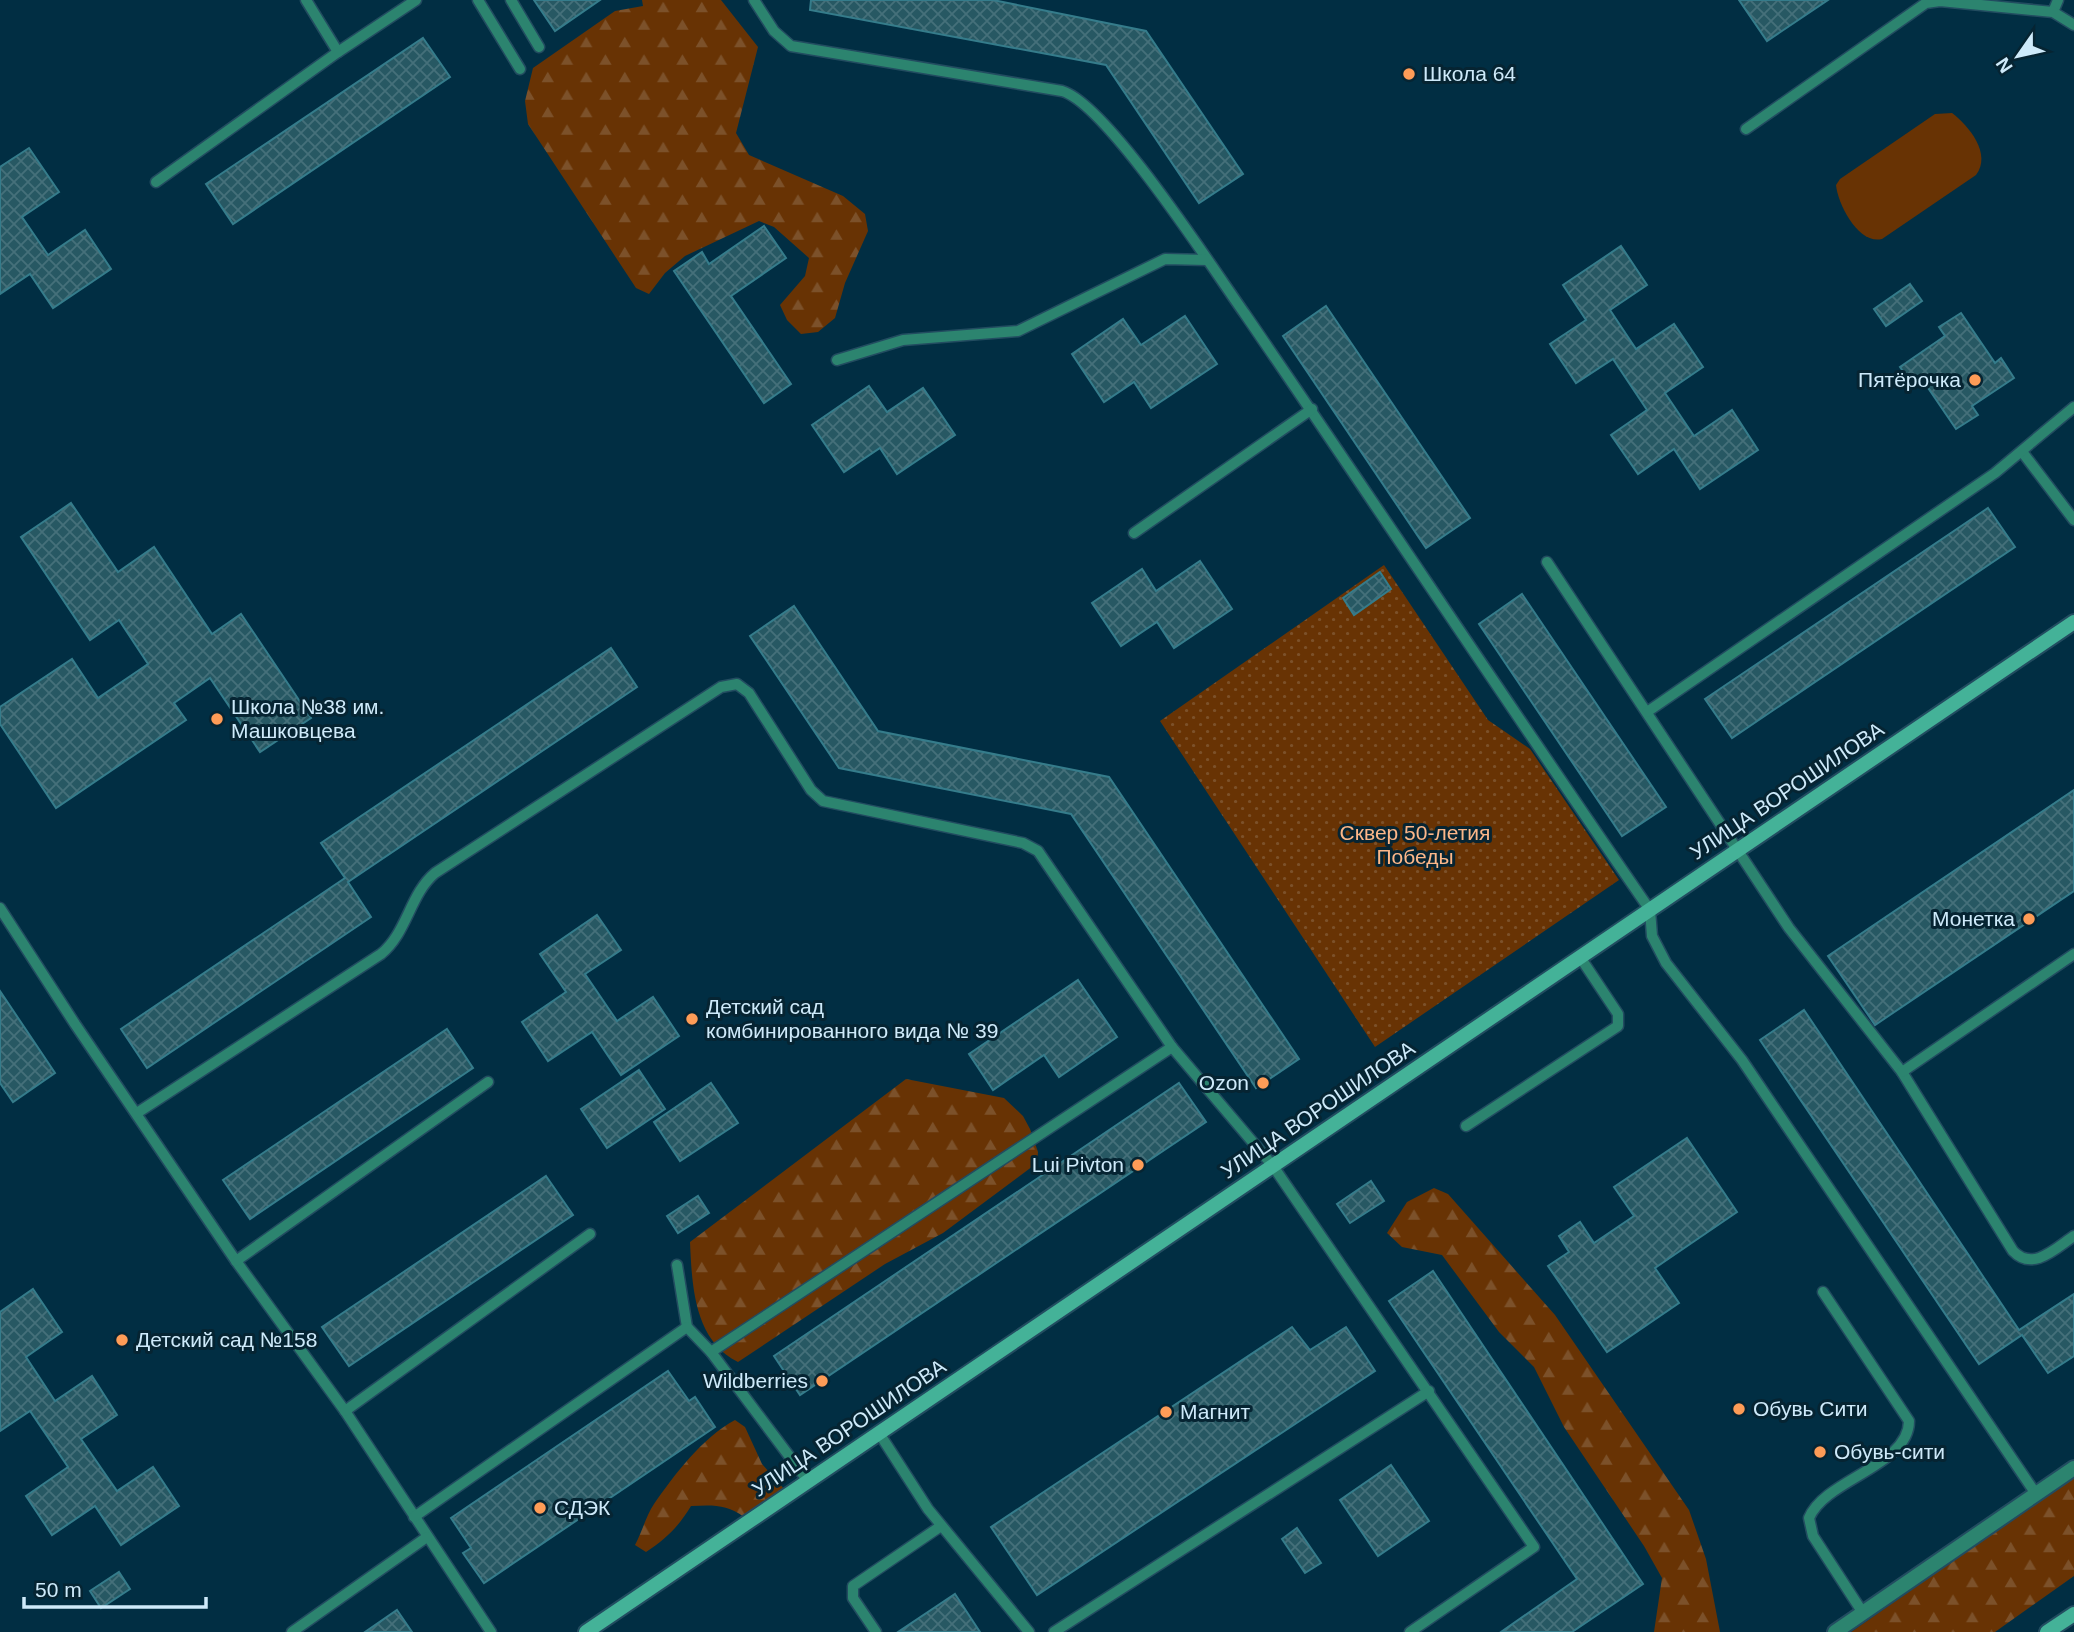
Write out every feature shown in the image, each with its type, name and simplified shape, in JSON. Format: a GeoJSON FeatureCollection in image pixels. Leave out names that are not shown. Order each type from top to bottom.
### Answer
{"type":"FeatureCollection","features":[{"type":"Feature","properties":{"kind":"main road","name":"УЛИЦА ВОРОШИЛОВА"},"geometry":{"type":"LineString","coordinates":[[586,1632],[2074,622]]}},
{"type":"Feature","properties":{"kind":"main road"},"geometry":{"type":"LineString","coordinates":[[2047,1632],[2074,1614]]}},
{"type":"Feature","properties":{"kind":"street"},"geometry":{"type":"LineString","coordinates":[[1835,1632],[2074,1468]]}},
{"type":"Feature","properties":{"kind":"lane"},"geometry":{"type":"LineString","coordinates":[[306,0],[338,52]]}},
{"type":"Feature","properties":{"kind":"lane"},"geometry":{"type":"LineString","coordinates":[[156,181],[416,0]]}},
{"type":"Feature","properties":{"kind":"lane"},"geometry":{"type":"LineString","coordinates":[[478,0],[520,69]]}},
{"type":"Feature","properties":{"kind":"lane"},"geometry":{"type":"LineString","coordinates":[[511,0],[539,47]]}},
{"type":"Feature","properties":{"kind":"lane"},"geometry":{"type":"LineString","coordinates":[[754,0],[782,40],[802,49],[1072,94],[1111,130],[1312,409],[1650,910],[1652,936],[1666,963],[1742,1060],[2036,1494]]}},
{"type":"Feature","properties":{"kind":"lane"},"geometry":{"type":"LineString","coordinates":[[2053,12],[2058,0]]}},
{"type":"Feature","properties":{"kind":"lane"},"geometry":{"type":"LineString","coordinates":[[1746,129],[1926,3],[1940,1],[2053,12],[2074,25]]}},
{"type":"Feature","properties":{"kind":"lane"},"geometry":{"type":"LineString","coordinates":[[837,360],[903,340],[1018,331],[1166,260],[1207,260]]}},
{"type":"Feature","properties":{"kind":"lane"},"geometry":{"type":"LineString","coordinates":[[1647,712],[2023,453],[2074,407]]}},
{"type":"Feature","properties":{"kind":"lane"},"geometry":{"type":"LineString","coordinates":[[1134,533],[1312,409]]}},
{"type":"Feature","properties":{"kind":"lane"},"geometry":{"type":"LineString","coordinates":[[2023,453],[2074,520]]}},
{"type":"Feature","properties":{"kind":"lane"},"geometry":{"type":"LineString","coordinates":[[1547,562],[1789,928],[1902,1072],[2019,1257],[2034,1260],[2074,1236]]}},
{"type":"Feature","properties":{"kind":"lane"},"geometry":{"type":"LineString","coordinates":[[137,1113],[381,954],[392,942],[426,881],[435,873],[728,684],[737,684],[750,693],[811,790],[823,800],[1023,843],[1038,851],[1172,1047],[1273,1166],[1534,1546],[1410,1632]]}},
{"type":"Feature","properties":{"kind":"lane"},"geometry":{"type":"LineString","coordinates":[[0,908],[75,1024],[236,1261],[345,1411],[491,1632]]}},
{"type":"Feature","properties":{"kind":"lane"},"geometry":{"type":"LineString","coordinates":[[1902,1072],[2074,954]]}},
{"type":"Feature","properties":{"kind":"lane"},"geometry":{"type":"LineString","coordinates":[[1466,1126],[1618,1026],[1618,1014],[1580,957]]}},
{"type":"Feature","properties":{"kind":"lane"},"geometry":{"type":"LineString","coordinates":[[711,1352],[1172,1047]]}},
{"type":"Feature","properties":{"kind":"lane"},"geometry":{"type":"LineString","coordinates":[[236,1261],[488,1082]]}},
{"type":"Feature","properties":{"kind":"lane"},"geometry":{"type":"LineString","coordinates":[[345,1411],[590,1234]]}},
{"type":"Feature","properties":{"kind":"lane"},"geometry":{"type":"LineString","coordinates":[[677,1265],[687,1327],[711,1352],[808,1481]]}},
{"type":"Feature","properties":{"kind":"lane"},"geometry":{"type":"LineString","coordinates":[[1822,1293],[1909,1421],[1909,1431],[1897,1448],[1819,1502],[1809,1518],[1813,1535],[1863,1613]]}},
{"type":"Feature","properties":{"kind":"lane"},"geometry":{"type":"LineString","coordinates":[[414,1517],[687,1327]]}},
{"type":"Feature","properties":{"kind":"lane"},"geometry":{"type":"LineString","coordinates":[[1054,1632],[1429,1391]]}},
{"type":"Feature","properties":{"kind":"lane"},"geometry":{"type":"LineString","coordinates":[[879,1433],[942,1526],[1029,1632]]}},
{"type":"Feature","properties":{"kind":"lane"},"geometry":{"type":"LineString","coordinates":[[876,1632],[853,1598],[853,1586],[942,1526]]}},
{"type":"Feature","properties":{"kind":"lane"},"geometry":{"type":"LineString","coordinates":[[292,1632],[427,1537]]}},
{"type":"Feature","properties":{"kind":"green space"},"geometry":{"type":"Polygon","coordinates":[[[642,0],[721,0],[758,47],[736,133],[749,155],[843,196],[865,214],[868,231],[845,283],[835,318],[818,332],[801,334],[787,320],[780,305],[805,276],[809,258],[774,227],[759,221],[685,256],[665,273],[649,294],[636,288],[528,124],[525,101],[533,68],[615,11],[643,6],[642,0]]]}},
{"type":"Feature","properties":{"kind":"green space"},"geometry":{"type":"Polygon","coordinates":[[[1952,113],[1965,125],[1980,150],[1980,167],[1976,175],[1882,239],[1865,236],[1851,222],[1841,203],[1836,185],[1840,179],[1935,114],[1952,113]]]}},
{"type":"Feature","properties":{"kind":"green space","name":"Сквер 50-летия Победы"},"geometry":{"type":"Polygon","coordinates":[[[1384,565],[1488,720],[1530,749],[1619,880],[1375,1047],[1160,721],[1384,565]]]}},
{"type":"Feature","properties":{"kind":"green space"},"geometry":{"type":"Polygon","coordinates":[[[906,1079],[1004,1098],[1023,1116],[1030,1129],[1038,1152],[1037,1163],[943,1233],[885,1264],[738,1362],[723,1352],[704,1326],[694,1294],[690,1242],[906,1079]]]}},
{"type":"Feature","properties":{"kind":"green space"},"geometry":{"type":"Polygon","coordinates":[[[1434,1188],[1448,1194],[1555,1315],[1689,1510],[1706,1559],[1720,1632],[1654,1632],[1662,1578],[1644,1546],[1564,1427],[1534,1367],[1499,1332],[1442,1255],[1402,1247],[1387,1233],[1407,1202],[1434,1188]]]}},
{"type":"Feature","properties":{"kind":"green space"},"geometry":{"type":"Polygon","coordinates":[[[735,1420],[745,1427],[762,1464],[785,1490],[744,1517],[725,1508],[691,1506],[677,1526],[646,1552],[635,1545],[651,1509],[680,1469],[711,1436],[735,1420]]]}},
{"type":"Feature","properties":{"kind":"green space"},"geometry":{"type":"Polygon","coordinates":[[[2074,1477],[2074,1576],[1995,1632],[1851,1632],[2074,1477]]]}},
{"type":"Feature","properties":{"kind":"building"},"geometry":{"type":"Polygon","coordinates":[[[534,0],[600,0],[555,31],[534,0]]]}},
{"type":"Feature","properties":{"kind":"building"},"geometry":{"type":"Polygon","coordinates":[[[811,0],[993,0],[1146,31],[1243,174],[1199,203],[1106,65],[810,10],[811,0]]]}},
{"type":"Feature","properties":{"kind":"building"},"geometry":{"type":"Polygon","coordinates":[[[1739,0],[1828,0],[1767,41],[1739,0]]]}},
{"type":"Feature","properties":{"kind":"building"},"geometry":{"type":"Polygon","coordinates":[[[423,38],[450,77],[233,224],[206,184],[423,38]]]}},
{"type":"Feature","properties":{"kind":"building"},"geometry":{"type":"Polygon","coordinates":[[[29,148],[59,192],[22,217],[48,255],[85,230],[111,269],[53,308],[30,274],[0,294],[0,167],[29,148]]]}},
{"type":"Feature","properties":{"kind":"building"},"geometry":{"type":"Polygon","coordinates":[[[764,226],[786,258],[731,296],[791,384],[764,403],[674,271],[702,252],[709,264],[764,226]]]}},
{"type":"Feature","properties":{"kind":"building"},"geometry":{"type":"Polygon","coordinates":[[[1621,246],[1647,285],[1610,310],[1636,349],[1674,324],[1703,367],[1665,393],[1694,436],[1732,410],[1758,450],[1700,489],[1674,449],[1638,474],[1611,435],[1647,410],[1613,359],[1576,383],[1550,344],[1586,320],[1563,285],[1621,246]]]}},
{"type":"Feature","properties":{"kind":"building"},"geometry":{"type":"Polygon","coordinates":[[[1910,284],[1922,301],[1886,326],[1874,309],[1910,284]]]}},
{"type":"Feature","properties":{"kind":"building"},"geometry":{"type":"Polygon","coordinates":[[[1326,306],[1470,518],[1426,548],[1283,336],[1326,306]]]}},
{"type":"Feature","properties":{"kind":"building"},"geometry":{"type":"Polygon","coordinates":[[[1961,313],[1995,363],[2001,358],[2014,378],[1972,406],[1978,415],[1956,429],[1924,382],[1915,388],[1900,367],[1945,336],[1939,327],[1961,313]]]}},
{"type":"Feature","properties":{"kind":"building"},"geometry":{"type":"Polygon","coordinates":[[[1185,316],[1217,364],[1151,408],[1134,382],[1104,402],[1072,354],[1123,319],[1141,345],[1185,316]]]}},
{"type":"Feature","properties":{"kind":"building"},"geometry":{"type":"Polygon","coordinates":[[[869,386],[887,412],[923,388],[955,435],[897,474],[880,448],[844,472],[812,425],[869,386]]]}},
{"type":"Feature","properties":{"kind":"building"},"geometry":{"type":"Polygon","coordinates":[[[71,503],[118,572],[154,547],[212,634],[241,614],[311,718],[260,752],[210,678],[174,703],[186,720],[56,808],[0,724],[0,707],[72,659],[98,698],[148,664],[119,620],[90,640],[21,537],[71,503]]]}},
{"type":"Feature","properties":{"kind":"building"},"geometry":{"type":"Polygon","coordinates":[[[1988,508],[2015,547],[1732,738],[1705,699],[1988,508]]]}},
{"type":"Feature","properties":{"kind":"building"},"geometry":{"type":"Polygon","coordinates":[[[1200,561],[1232,609],[1174,648],[1157,622],[1121,646],[1092,603],[1142,569],[1156,591],[1200,561]]]}},
{"type":"Feature","properties":{"kind":"building"},"geometry":{"type":"Polygon","coordinates":[[[1380,572],[1391,589],[1354,615],[1343,598],[1380,572]]]}},
{"type":"Feature","properties":{"kind":"building"},"geometry":{"type":"Polygon","coordinates":[[[1522,594],[1666,807],[1622,836],[1479,624],[1522,594]]]}},
{"type":"Feature","properties":{"kind":"building"},"geometry":{"type":"Polygon","coordinates":[[[794,606],[878,731],[1109,777],[1299,1059],[1256,1088],[1071,814],[839,768],[750,636],[794,606]]]}},
{"type":"Feature","properties":{"kind":"building"},"geometry":{"type":"Polygon","coordinates":[[[611,648],[637,687],[348,882],[371,917],[147,1068],[121,1029],[345,878],[321,843],[611,648]]]}},
{"type":"Feature","properties":{"kind":"building"},"geometry":{"type":"Polygon","coordinates":[[[2074,790],[2074,891],[1875,1025],[1828,956],[2074,790]]]}},
{"type":"Feature","properties":{"kind":"building"},"geometry":{"type":"Polygon","coordinates":[[[597,915],[621,950],[585,974],[617,1021],[653,997],[679,1036],[621,1075],[592,1032],[548,1061],[522,1022],[566,992],[540,954],[597,915]]]}},
{"type":"Feature","properties":{"kind":"building"},"geometry":{"type":"Polygon","coordinates":[[[1078,980],[1117,1037],[1059,1077],[1044,1055],[993,1090],[969,1054],[1078,980]]]}},
{"type":"Feature","properties":{"kind":"building"},"geometry":{"type":"Polygon","coordinates":[[[0,991],[55,1073],[13,1102],[0,1083],[0,991]]]}},
{"type":"Feature","properties":{"kind":"building"},"geometry":{"type":"Polygon","coordinates":[[[1804,1010],[2019,1330],[2074,1294],[2074,1356],[2048,1373],[2022,1335],[1979,1364],[1760,1040],[1804,1010]]]}},
{"type":"Feature","properties":{"kind":"building"},"geometry":{"type":"Polygon","coordinates":[[[447,1029],[473,1068],[250,1219],[223,1180],[447,1029]]]}},
{"type":"Feature","properties":{"kind":"building"},"geometry":{"type":"Polygon","coordinates":[[[639,1070],[665,1109],[607,1148],[581,1109],[639,1070]]]}},
{"type":"Feature","properties":{"kind":"building"},"geometry":{"type":"Polygon","coordinates":[[[711,1083],[738,1123],[680,1161],[654,1122],[711,1083]]]}},
{"type":"Feature","properties":{"kind":"building"},"geometry":{"type":"Polygon","coordinates":[[[1179,1083],[1206,1122],[800,1395],[774,1356],[1179,1083]]]}},
{"type":"Feature","properties":{"kind":"building"},"geometry":{"type":"Polygon","coordinates":[[[1687,1138],[1737,1212],[1655,1268],[1679,1303],[1607,1352],[1548,1266],[1569,1252],[1559,1236],[1580,1222],[1594,1243],[1634,1216],[1614,1187],[1687,1138]]]}},
{"type":"Feature","properties":{"kind":"building"},"geometry":{"type":"Polygon","coordinates":[[[546,1176],[573,1215],[349,1366],[322,1327],[546,1176]]]}},
{"type":"Feature","properties":{"kind":"building"},"geometry":{"type":"Polygon","coordinates":[[[1371,1181],[1384,1201],[1350,1223],[1337,1204],[1371,1181]]]}},
{"type":"Feature","properties":{"kind":"building"},"geometry":{"type":"Polygon","coordinates":[[[698,1196],[709,1213],[678,1233],[667,1216],[698,1196]]]}},
{"type":"Feature","properties":{"kind":"building"},"geometry":{"type":"Polygon","coordinates":[[[1433,1271],[1643,1584],[1572,1632],[1501,1632],[1577,1579],[1389,1301],[1433,1271]]]}},
{"type":"Feature","properties":{"kind":"building"},"geometry":{"type":"Polygon","coordinates":[[[33,1289],[62,1332],[26,1357],[55,1401],[92,1376],[117,1415],[81,1439],[117,1491],[153,1467],[179,1506],[121,1545],[95,1506],[52,1535],[26,1496],[68,1467],[30,1411],[0,1431],[0,1312],[33,1289]]]}},
{"type":"Feature","properties":{"kind":"building"},"geometry":{"type":"Polygon","coordinates":[[[1292,1327],[1310,1350],[1346,1327],[1375,1371],[1037,1595],[991,1527],[1292,1327]]]}},
{"type":"Feature","properties":{"kind":"building"},"geometry":{"type":"Polygon","coordinates":[[[668,1371],[689,1401],[695,1397],[715,1427],[484,1583],[463,1553],[471,1548],[451,1518],[668,1371]]]}},
{"type":"Feature","properties":{"kind":"building"},"geometry":{"type":"Polygon","coordinates":[[[1391,1465],[1429,1521],[1378,1556],[1340,1500],[1391,1465]]]}},
{"type":"Feature","properties":{"kind":"building"},"geometry":{"type":"Polygon","coordinates":[[[1297,1528],[1321,1563],[1305,1573],[1282,1539],[1297,1528]]]}},
{"type":"Feature","properties":{"kind":"building"},"geometry":{"type":"Polygon","coordinates":[[[119,1572],[130,1589],[101,1608],[90,1591],[119,1572]]]}},
{"type":"Feature","properties":{"kind":"building"},"geometry":{"type":"Polygon","coordinates":[[[955,1594],[980,1632],[898,1632],[955,1594]]]}},
{"type":"Feature","properties":{"kind":"building"},"geometry":{"type":"Polygon","coordinates":[[[397,1610],[412,1632],[365,1632],[397,1610]]]}},
{"type":"Feature","properties":{"kind":"place","name":"Школа 64"},"geometry":{"type":"Point","coordinates":[1409,74]}},
{"type":"Feature","properties":{"kind":"place","name":"Пятёрочка"},"geometry":{"type":"Point","coordinates":[1975,380]}},
{"type":"Feature","properties":{"kind":"place","name":"Школа №38 им. Машковцева"},"geometry":{"type":"Point","coordinates":[217,719]}},
{"type":"Feature","properties":{"kind":"place","name":"Монетка"},"geometry":{"type":"Point","coordinates":[2029,919]}},
{"type":"Feature","properties":{"kind":"place","name":"Детский сад комбинированного вида № 39"},"geometry":{"type":"Point","coordinates":[692,1019]}},
{"type":"Feature","properties":{"kind":"place","name":"Ozon"},"geometry":{"type":"Point","coordinates":[1263,1083]}},
{"type":"Feature","properties":{"kind":"place","name":"Lui Pivton"},"geometry":{"type":"Point","coordinates":[1138,1165]}},
{"type":"Feature","properties":{"kind":"place","name":"Детский сад №158"},"geometry":{"type":"Point","coordinates":[122,1340]}},
{"type":"Feature","properties":{"kind":"place","name":"Wildberries"},"geometry":{"type":"Point","coordinates":[822,1381]}},
{"type":"Feature","properties":{"kind":"place","name":"Обувь Сити"},"geometry":{"type":"Point","coordinates":[1739,1409]}},
{"type":"Feature","properties":{"kind":"place","name":"Магнит"},"geometry":{"type":"Point","coordinates":[1166,1412]}},
{"type":"Feature","properties":{"kind":"place","name":"Обувь-сити"},"geometry":{"type":"Point","coordinates":[1820,1452]}},
{"type":"Feature","properties":{"kind":"place","name":"СДЭК"},"geometry":{"type":"Point","coordinates":[540,1508]}}]}
